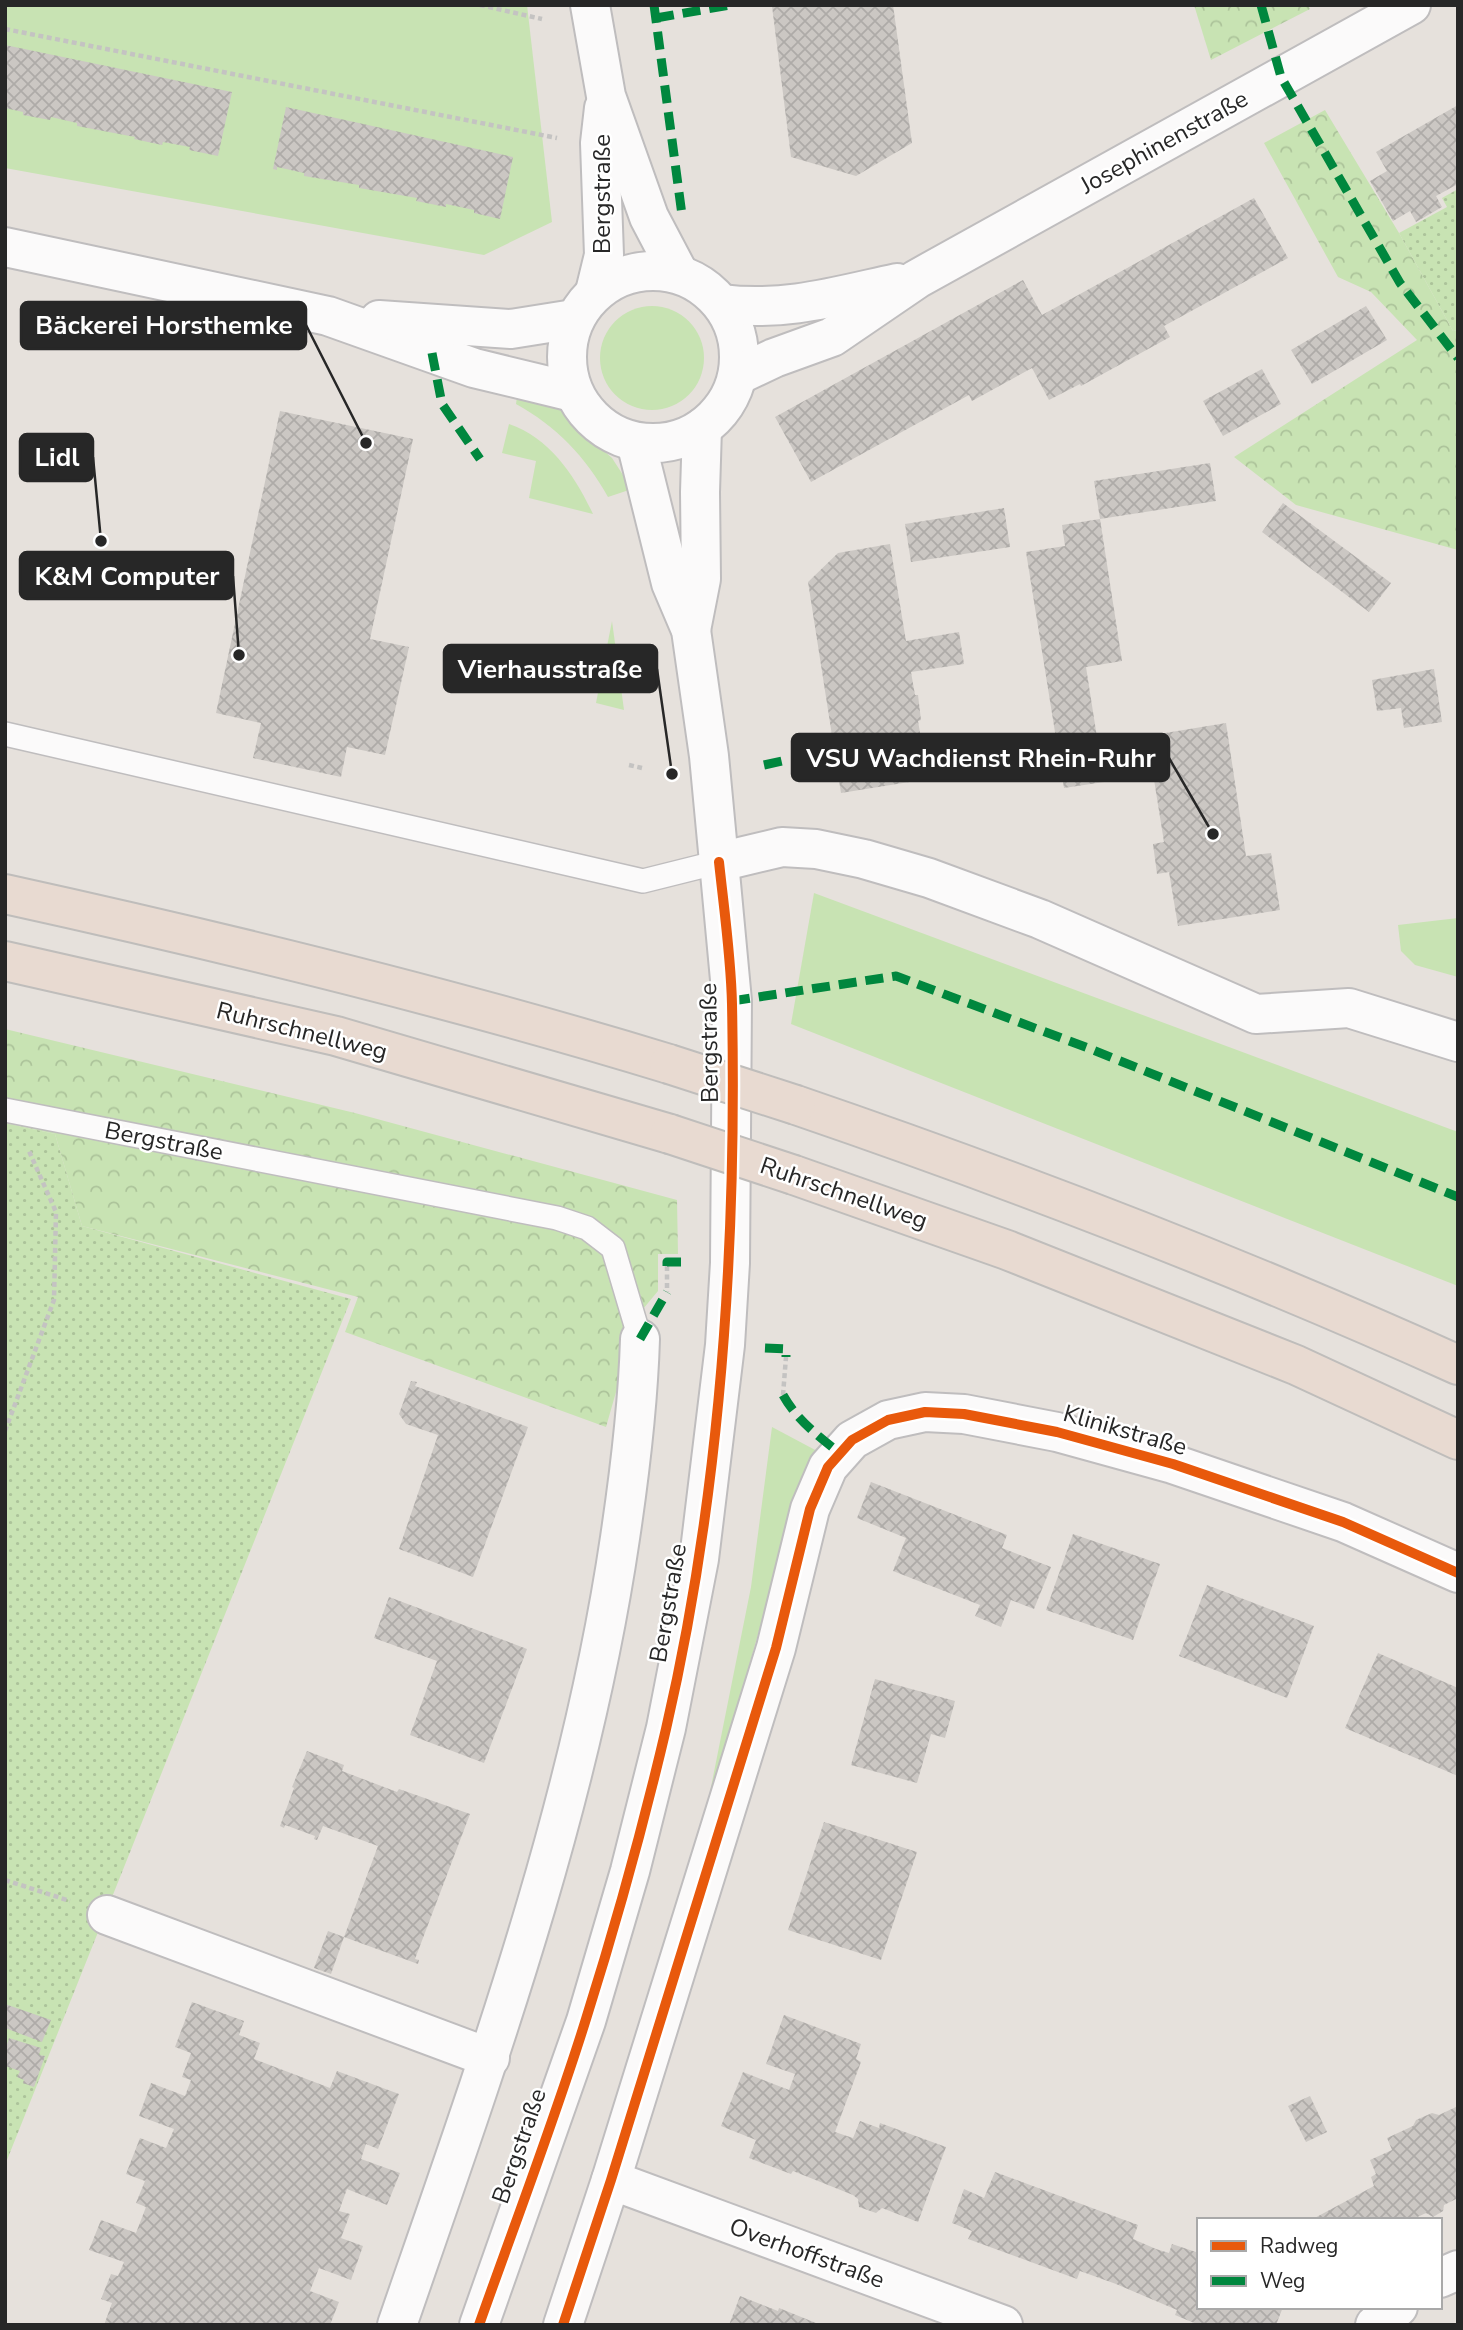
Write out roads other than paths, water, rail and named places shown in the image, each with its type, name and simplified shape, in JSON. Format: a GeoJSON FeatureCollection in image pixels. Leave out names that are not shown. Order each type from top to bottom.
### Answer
{"type":"FeatureCollection","features":[{"type":"Feature","properties":{"kind":"highway"},"geometry":{"type":"LineString","coordinates":[[5,894],[469,1005],[796,1105],[1032,1188],[1159,1237],[1268,1281],[1458,1365]]}},
{"type":"Feature","properties":{"kind":"highway","name":"Ruhrschnellweg"},"geometry":{"type":"LineString","coordinates":[[5,961],[336,1036],[670,1134],[1007,1250],[1296,1365],[1458,1440]]}},
{"type":"Feature","properties":{"kind":"street","name":"Bergstraße"},"geometry":{"type":"LineString","coordinates":[[590,5],[606,96],[649,217],[679,274]]}},
{"type":"Feature","properties":{"kind":"street","name":"Josephinenstraße"},"geometry":{"type":"LineString","coordinates":[[738,375],[774,358],[832,337],[917,279],[1410,5]]}},
{"type":"Feature","properties":{"kind":"street","name":"Bergstraße"},"geometry":{"type":"LineString","coordinates":[[585,305],[630,274],[649,271],[679,274],[705,288],[722,304],[737,337],[740,358],[734,388],[717,416],[693,434],[667,443],[636,442],[606,431],[584,410],[573,392],[566,362],[585,305],[604,256],[600,143],[606,96]]}},
{"type":"Feature","properties":{"kind":"street"},"geometry":{"type":"LineString","coordinates":[[5,247],[328,316],[474,368],[573,392]]}},
{"type":"Feature","properties":{"kind":"street","name":"Josephinenstraße"},"geometry":{"type":"LineString","coordinates":[[722,304],[752,308],[786,307],[917,279]]}},
{"type":"Feature","properties":{"kind":"street"},"geometry":{"type":"LineString","coordinates":[[328,316],[511,329],[585,305]]}},
{"type":"Feature","properties":{"kind":"street","name":"Bergstraße"},"geometry":{"type":"LineString","coordinates":[[691,630],[701,579],[702,428]]}},
{"type":"Feature","properties":{"kind":"street","name":"Bergstraße"},"geometry":{"type":"LineString","coordinates":[[479,2325],[586,2021],[630,1871],[666,1728],[699,1559],[724,1345],[730,1264],[732,1001],[709,756],[691,630],[671,583],[636,442]]}},
{"type":"Feature","properties":{"kind":"street"},"geometry":{"type":"LineString","coordinates":[[719,862],[782,848],[816,849],[864,859],[929,878],[1040,919],[1256,1014],[1349,1008],[1458,1042]]}},
{"type":"Feature","properties":{"kind":"street","name":"Bergstraße"},"geometry":{"type":"LineString","coordinates":[[397,2325],[490,2058],[561,1822],[590,1704],[613,1586],[632,1456],[638,1400],[640,1339]]}},
{"type":"Feature","properties":{"kind":"street","name":"Klinikstraße"},"geometry":{"type":"LineString","coordinates":[[611,2180],[776,1648],[810,1509],[828,1467],[852,1440],[888,1420],[925,1412],[964,1414],[1057,1432],[1173,1464],[1343,1522],[1458,1573]]}},
{"type":"Feature","properties":{"kind":"street"},"geometry":{"type":"LineString","coordinates":[[107,1915],[490,2058]]}},
{"type":"Feature","properties":{"kind":"street"},"geometry":{"type":"LineString","coordinates":[[563,2325],[611,2180]]}},
{"type":"Feature","properties":{"kind":"street","name":"Overhoffstraße"},"geometry":{"type":"LineString","coordinates":[[611,2180],[1003,2325]]}},
{"type":"Feature","properties":{"kind":"street"},"geometry":{"type":"LineString","coordinates":[[1442,2277],[1458,2270]]}},
{"type":"Feature","properties":{"kind":"street"},"geometry":{"type":"LineString","coordinates":[[1375,2325],[1395,2309]]}},
{"type":"Feature","properties":{"kind":"lane"},"geometry":{"type":"LineString","coordinates":[[5,734],[643,881],[719,862]]}},
{"type":"Feature","properties":{"kind":"lane","name":"Bergstraße"},"geometry":{"type":"LineString","coordinates":[[9,1111],[557,1218],[587,1228],[613,1248],[640,1339]]}},
{"type":"Feature","properties":{"kind":"place","name":"Bäckerei Horsthemke"},"geometry":{"type":"Point","coordinates":[366,443]}},
{"type":"Feature","properties":{"kind":"place","name":"Lidl"},"geometry":{"type":"Point","coordinates":[101,541]}},
{"type":"Feature","properties":{"kind":"place","name":"K&M Computer"},"geometry":{"type":"Point","coordinates":[239,655]}},
{"type":"Feature","properties":{"kind":"place","name":"Vierhausstraße"},"geometry":{"type":"Point","coordinates":[672,774]}},
{"type":"Feature","properties":{"kind":"place","name":"VSU Wachdienst Rhein-Ruhr"},"geometry":{"type":"Point","coordinates":[1213,834]}}]}
